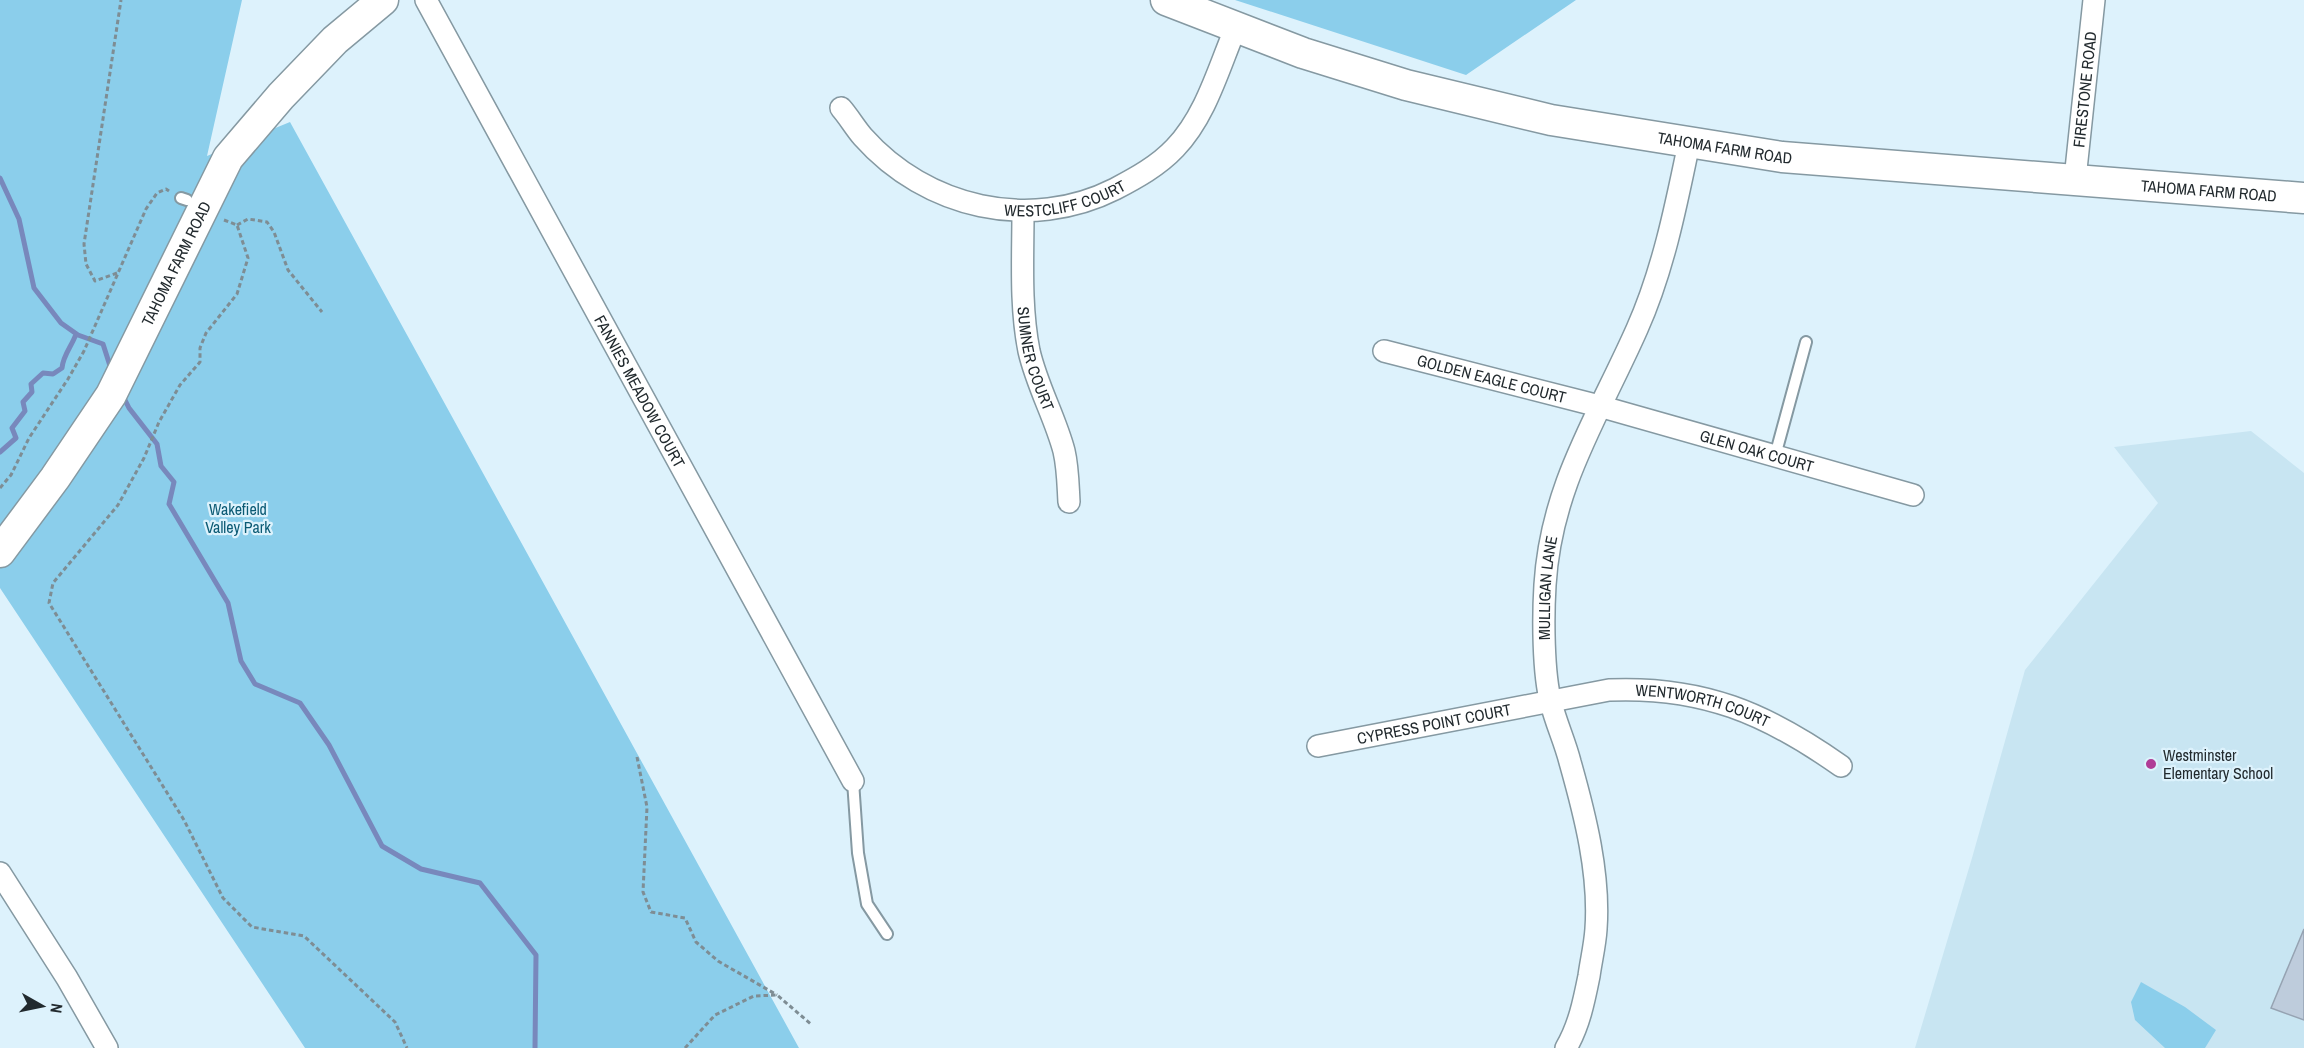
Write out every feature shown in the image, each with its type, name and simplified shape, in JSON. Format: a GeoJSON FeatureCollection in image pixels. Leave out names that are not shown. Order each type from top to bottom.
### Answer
{"type":"FeatureCollection","features":[{"type":"Feature","properties":{"kind":"street","name":"TAHOMA FARM ROAD"},"geometry":{"type":"LineString","coordinates":[[0,552],[56,478],[118,382],[228,158],[280,96],[334,40],[383,0]]}},
{"type":"Feature","properties":{"kind":"street","name":"FANNIES MEADOW COURT"},"geometry":{"type":"LineString","coordinates":[[426,0],[853,781]]}},
{"type":"Feature","properties":{"kind":"street","name":"TAHOMA FARM ROAD"},"geometry":{"type":"LineString","coordinates":[[1167,0],[1313,56],[1406,85],[1551,120],[1782,156],[1881,166],[2304,198]]}},
{"type":"Feature","properties":{"kind":"street","name":"FIRESTONE ROAD"},"geometry":{"type":"LineString","coordinates":[[2075,179],[2094,0]]}},
{"type":"Feature","properties":{"kind":"street","name":"WESTCLIFF COURT"},"geometry":{"type":"LineString","coordinates":[[842,108],[864,137],[908,175],[928,187],[972,205],[1023,212],[1052,209],[1086,202],[1125,184],[1156,164],[1175,148],[1191,128],[1236,27]]}},
{"type":"Feature","properties":{"kind":"street","name":"MULLIGAN LANE"},"geometry":{"type":"LineString","coordinates":[[1566,1048],[1574,1035],[1585,994],[1596,928],[1594,871],[1570,761],[1550,702],[1544,618],[1548,545],[1566,480],[1599,406],[1638,328],[1654,283],[1677,200],[1689,143]]}},
{"type":"Feature","properties":{"kind":"street","name":"SUMNER COURT"},"geometry":{"type":"LineString","coordinates":[[1023,212],[1022,281],[1029,349],[1040,389],[1057,429],[1064,453],[1069,502]]}},
{"type":"Feature","properties":{"kind":"street","name":"GOLDEN EAGLE COURT"},"geometry":{"type":"LineString","coordinates":[[1384,351],[1599,406]]}},
{"type":"Feature","properties":{"kind":"street","name":"GLEN OAK COURT"},"geometry":{"type":"LineString","coordinates":[[1599,406],[1913,495]]}},
{"type":"Feature","properties":{"kind":"street","name":"WENTWORTH COURT"},"geometry":{"type":"LineString","coordinates":[[1550,702],[1609,690],[1672,691],[1701,696],[1772,723],[1808,742],[1841,766]]}},
{"type":"Feature","properties":{"kind":"street","name":"CYPRESS POINT COURT"},"geometry":{"type":"LineString","coordinates":[[1318,746],[1550,702]]}},
{"type":"Feature","properties":{"kind":"street"},"geometry":{"type":"LineString","coordinates":[[0,873],[73,986],[107,1048]]}},
{"type":"Feature","properties":{"kind":"lane"},"geometry":{"type":"LineString","coordinates":[[1775,456],[1806,342]]}},
{"type":"Feature","properties":{"kind":"lane"},"geometry":{"type":"LineString","coordinates":[[853,781],[858,853],[867,904],[886,934]]}},
{"type":"Feature","properties":{"kind":"path"},"geometry":{"type":"LineString","coordinates":[[117,273],[95,281],[86,264],[84,244],[121,0]]}},
{"type":"Feature","properties":{"kind":"path"},"geometry":{"type":"LineString","coordinates":[[0,488],[12,475],[29,438],[68,380],[84,351],[146,209],[157,193],[166,189],[184,199]]}},
{"type":"Feature","properties":{"kind":"path"},"geometry":{"type":"LineString","coordinates":[[217,217],[237,225],[248,258],[237,294],[206,333],[200,348],[200,362],[180,385],[118,505],[53,583],[49,603],[184,820],[223,898],[252,927],[304,936],[395,1022],[407,1048]]}},
{"type":"Feature","properties":{"kind":"path"},"geometry":{"type":"LineString","coordinates":[[237,225],[248,219],[267,222],[288,270],[322,312]]}},
{"type":"Feature","properties":{"kind":"path"},"geometry":{"type":"LineString","coordinates":[[637,757],[647,807],[643,892],[651,912],[685,918],[696,942],[718,961],[777,995],[812,1025]]}},
{"type":"Feature","properties":{"kind":"path"},"geometry":{"type":"LineString","coordinates":[[685,1048],[715,1015],[754,996],[777,995]]}},
{"type":"Feature","properties":{"kind":"shaded area","name":"Westminster Elementary School"},"geometry":{"type":"Polygon","coordinates":[[[2251,431],[2304,473],[2304,1048],[1915,1048],[2025,670],[2158,503],[2114,447],[2251,431]]]}},
{"type":"Feature","properties":{"kind":"green space","name":"Wakefield Valley Park"},"geometry":{"type":"Polygon","coordinates":[[[0,0],[242,0],[207,156],[290,122],[799,1048],[305,1048],[0,588],[0,0]]]}},
{"type":"Feature","properties":{"kind":"green space"},"geometry":{"type":"Polygon","coordinates":[[[1235,0],[1576,0],[1466,75],[1235,0]]]}},
{"type":"Feature","properties":{"kind":"green space"},"geometry":{"type":"Polygon","coordinates":[[[2141,982],[2185,1007],[2216,1030],[2205,1048],[2165,1048],[2135,1020],[2131,1002],[2141,982]]]}},
{"type":"Feature","properties":{"kind":"building"},"geometry":{"type":"Polygon","coordinates":[[[2304,929],[2304,1020],[2271,1008],[2304,929]]]}},
{"type":"Feature","properties":{"kind":"waterway"},"geometry":{"type":"LineString","coordinates":[[0,178],[19,219],[34,288],[61,323],[78,335],[103,344],[111,369]]}},
{"type":"Feature","properties":{"kind":"waterway"},"geometry":{"type":"LineString","coordinates":[[0,452],[16,438],[12,428],[25,411],[23,402],[32,392],[31,384],[43,373],[53,374],[62,368],[76,334]]}},
{"type":"Feature","properties":{"kind":"waterway"},"geometry":{"type":"LineString","coordinates":[[122,394],[129,408],[157,444],[161,466],[174,482],[169,504],[228,603],[241,661],[255,684],[300,703],[329,745],[382,846],[421,869],[480,883],[536,955],[535,1048]]}},
{"type":"Feature","properties":{"kind":"place","name":"Westminster Elementary School"},"geometry":{"type":"Point","coordinates":[2151,764]}}]}
